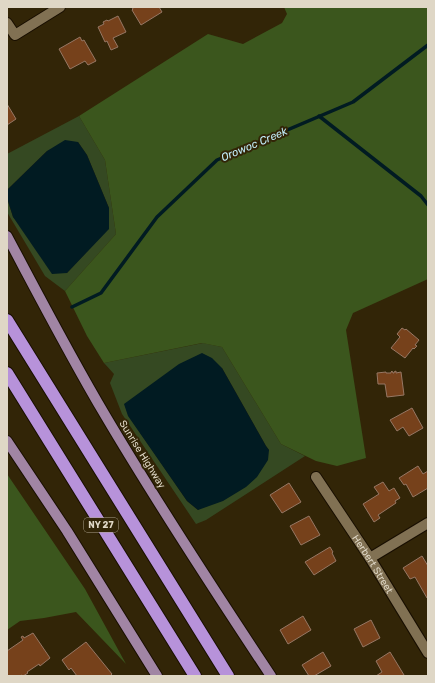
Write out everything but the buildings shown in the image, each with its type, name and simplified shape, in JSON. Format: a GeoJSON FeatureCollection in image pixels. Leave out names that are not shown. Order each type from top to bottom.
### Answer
{"type":"FeatureCollection","features":[{"type":"Feature","properties":{"kind":"highway","name":"NY 27"},"geometry":{"type":"LineString","coordinates":[[7,320],[228,676]]}},
{"type":"Feature","properties":{"kind":"highway","name":"NY 27"},"geometry":{"type":"LineString","coordinates":[[7,373],[195,676]]}},
{"type":"Feature","properties":{"kind":"highway"},"geometry":{"type":"LineString","coordinates":[[203,636],[236,676]]}},
{"type":"Feature","properties":{"kind":"main road","name":"Sunrise Highway"},"geometry":{"type":"LineString","coordinates":[[7,236],[78,368],[114,431],[270,676]]}},
{"type":"Feature","properties":{"kind":"main road"},"geometry":{"type":"LineString","coordinates":[[7,440],[67,531],[157,676]]}},
{"type":"Feature","properties":{"kind":"street"},"geometry":{"type":"LineString","coordinates":[[7,23],[15,35],[60,7]]}},
{"type":"Feature","properties":{"kind":"street","name":"Herbert Street"},"geometry":{"type":"LineString","coordinates":[[316,477],[370,558],[428,653]]}},
{"type":"Feature","properties":{"kind":"street"},"geometry":{"type":"LineString","coordinates":[[370,558],[428,523]]}},
{"type":"Feature","properties":{"kind":"green space"},"geometry":{"type":"Polygon","coordinates":[[[284,7],[428,7],[428,279],[353,313],[346,330],[366,458],[337,466],[316,461],[281,444],[222,347],[202,343],[104,363],[87,336],[65,291],[116,234],[105,160],[79,116],[208,34],[243,44],[282,23],[287,14],[284,7]]]}},
{"type":"Feature","properties":{"kind":"green space"},"geometry":{"type":"Polygon","coordinates":[[[79,116],[105,160],[116,234],[65,291],[45,276],[7,212],[7,198],[13,217],[67,273],[108,229],[109,208],[87,155],[78,142],[47,151],[7,190],[7,154],[79,116]]]}},
{"type":"Feature","properties":{"kind":"green space"},"geometry":{"type":"Polygon","coordinates":[[[203,343],[222,347],[281,444],[305,456],[206,520],[196,524],[122,414],[110,383],[114,374],[104,363],[203,343]],[[222,368],[129,416],[187,501],[198,510],[269,450],[222,368]]]}},
{"type":"Feature","properties":{"kind":"green space"},"geometry":{"type":"Polygon","coordinates":[[[7,474],[85,589],[126,664],[76,612],[20,621],[7,630],[7,474]]]}},
{"type":"Feature","properties":{"kind":"water"},"geometry":{"type":"Polygon","coordinates":[[[65,140],[78,142],[87,155],[109,208],[109,229],[67,273],[52,274],[13,217],[7,198],[7,190],[47,151],[65,140]]]}},
{"type":"Feature","properties":{"kind":"water"},"geometry":{"type":"Polygon","coordinates":[[[202,353],[212,358],[222,368],[269,450],[268,460],[257,477],[246,487],[223,501],[198,510],[187,501],[128,416],[124,404],[179,364],[202,353]]]}},
{"type":"Feature","properties":{"kind":"waterway","name":"Orowoc Creek"},"geometry":{"type":"LineString","coordinates":[[72,307],[101,293],[157,217],[217,160],[353,102],[428,45]]}},
{"type":"Feature","properties":{"kind":"waterway"},"geometry":{"type":"LineString","coordinates":[[319,116],[421,196],[428,205]]}}]}
